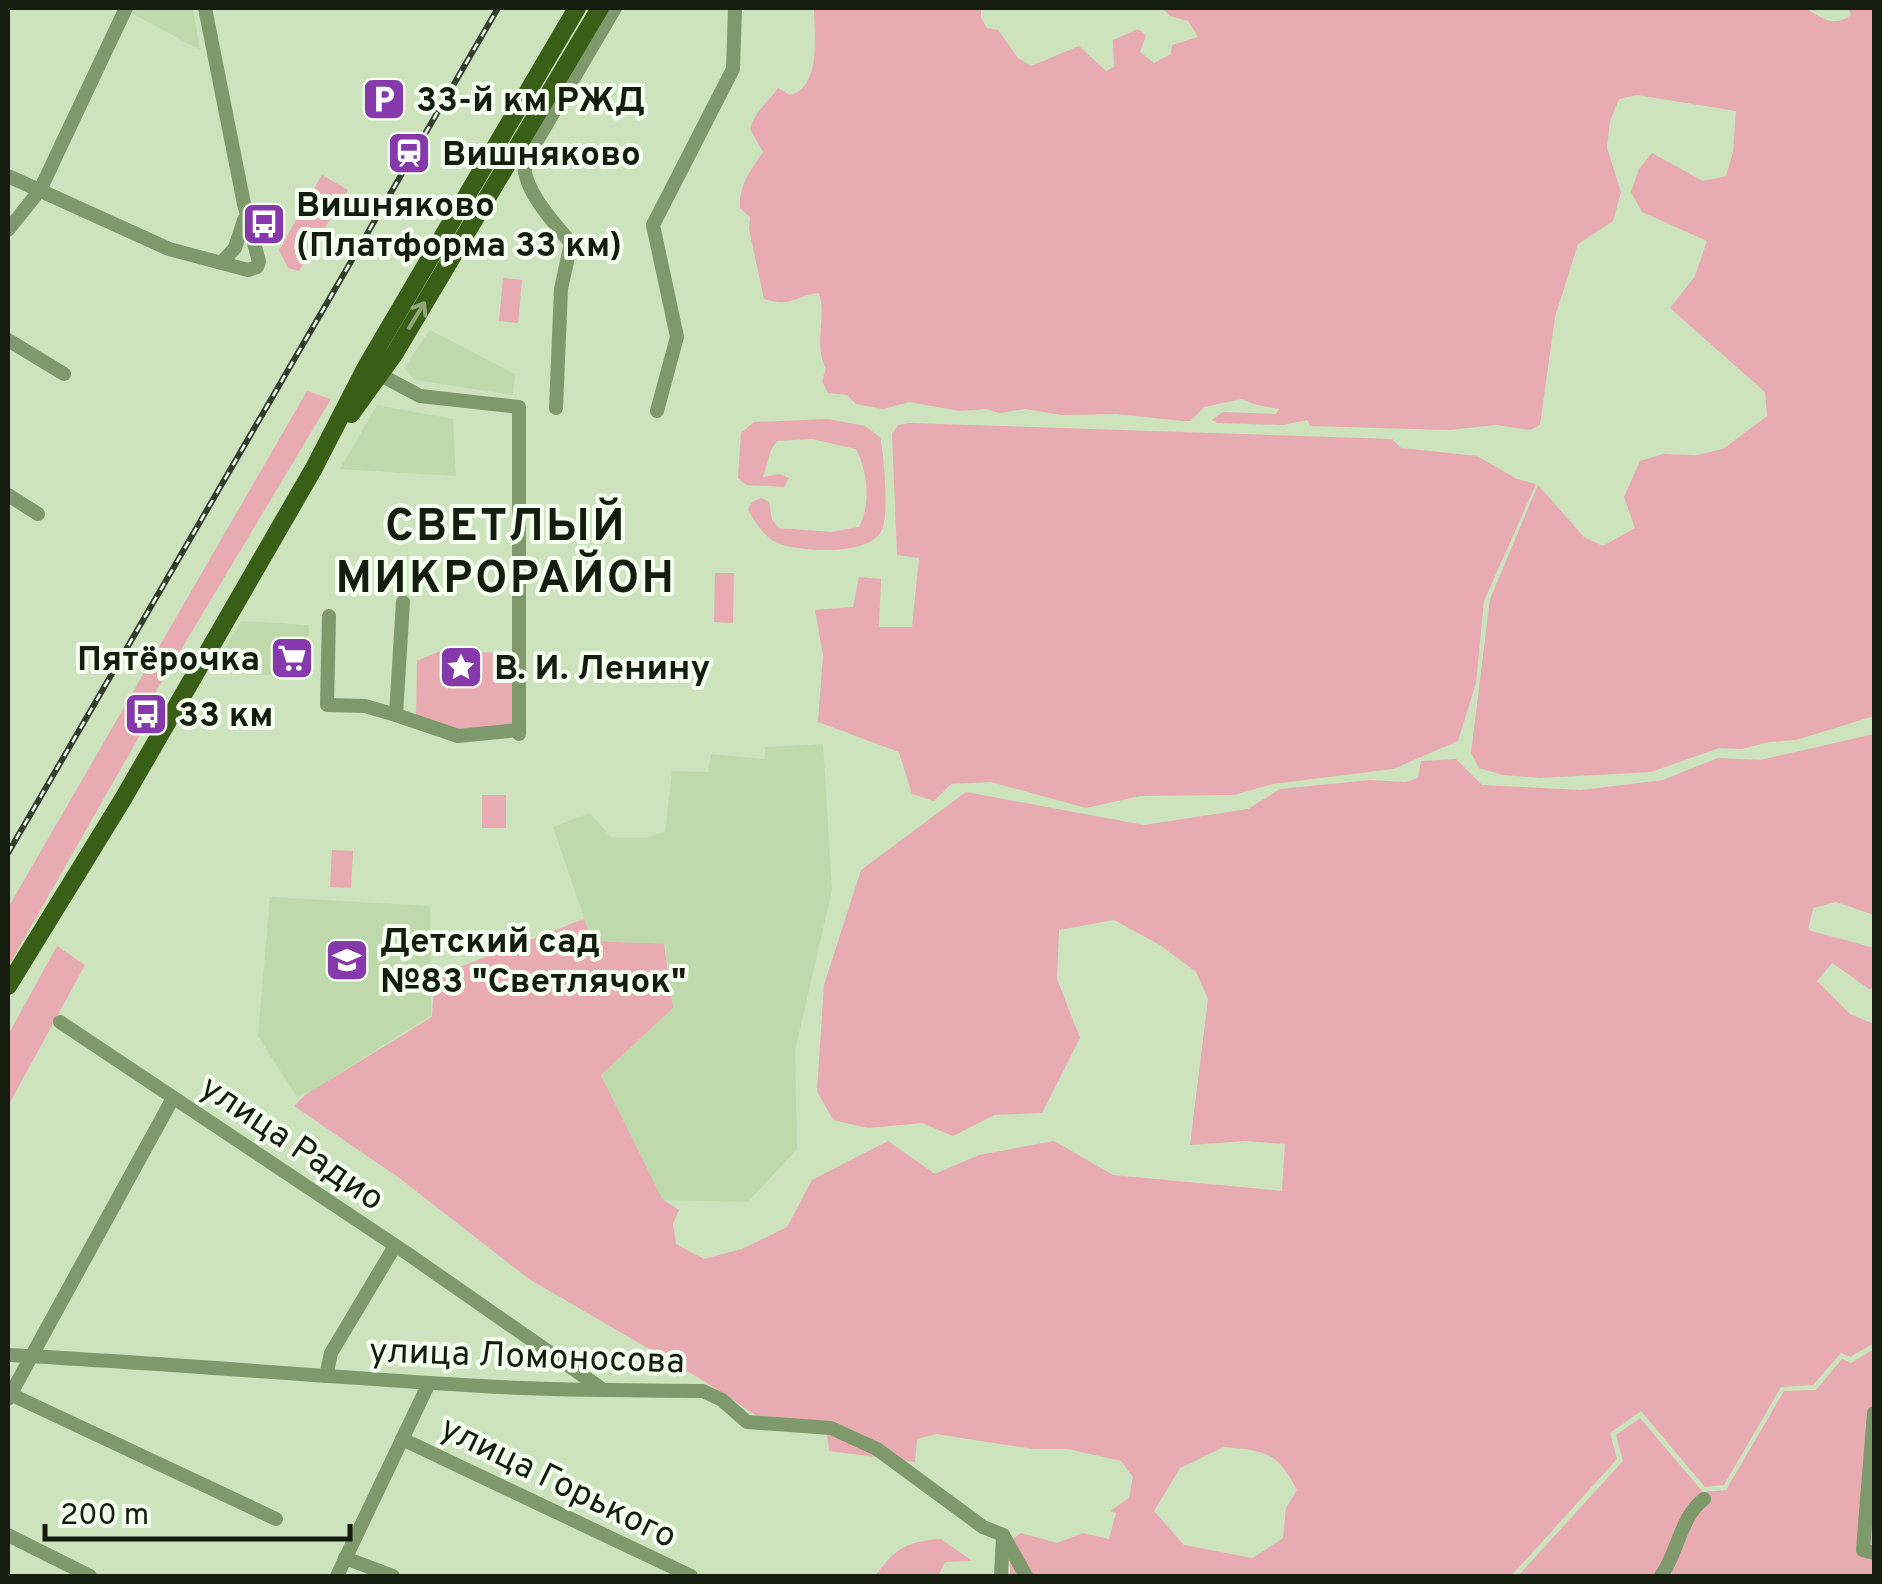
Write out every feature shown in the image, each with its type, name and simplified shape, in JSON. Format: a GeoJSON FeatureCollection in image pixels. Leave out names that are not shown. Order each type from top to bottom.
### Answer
{"type":"FeatureCollection","features":[{"type":"Feature","properties":{"kind":"main road"},"geometry":{"type":"LineString","coordinates":[[372,371],[577,8]]}},
{"type":"Feature","properties":{"kind":"main road"},"geometry":{"type":"LineString","coordinates":[[8,986],[123,800],[372,371],[600,8]]}},
{"type":"Feature","properties":{"kind":"street"},"geometry":{"type":"LineString","coordinates":[[8,230],[40,190],[126,8]]}},
{"type":"Feature","properties":{"kind":"street"},"geometry":{"type":"LineString","coordinates":[[8,176],[169,249],[253,266],[205,8]]}},
{"type":"Feature","properties":{"kind":"street"},"geometry":{"type":"LineString","coordinates":[[556,408],[561,289],[571,243],[544,211],[523,172],[525,162],[615,8]]}},
{"type":"Feature","properties":{"kind":"street"},"geometry":{"type":"LineString","coordinates":[[657,411],[677,337],[653,225],[733,70],[735,8]]}},
{"type":"Feature","properties":{"kind":"street"},"geometry":{"type":"LineString","coordinates":[[222,262],[239,240],[244,204]]}},
{"type":"Feature","properties":{"kind":"street"},"geometry":{"type":"LineString","coordinates":[[8,340],[64,374]]}},
{"type":"Feature","properties":{"kind":"street"},"geometry":{"type":"LineString","coordinates":[[329,616],[327,705],[365,706],[458,736],[519,732],[519,408],[420,396],[372,371]]}},
{"type":"Feature","properties":{"kind":"street"},"geometry":{"type":"LineString","coordinates":[[8,495],[38,514]]}},
{"type":"Feature","properties":{"kind":"street"},"geometry":{"type":"LineString","coordinates":[[396,715],[403,602]]}},
{"type":"Feature","properties":{"kind":"street","name":"улица Радио"},"geometry":{"type":"LineString","coordinates":[[60,1022],[602,1389]]}},
{"type":"Feature","properties":{"kind":"street"},"geometry":{"type":"LineString","coordinates":[[173,1098],[9,1396],[276,1520]]}},
{"type":"Feature","properties":{"kind":"street"},"geometry":{"type":"LineString","coordinates":[[326,1376],[331,1354],[395,1246]]}},
{"type":"Feature","properties":{"kind":"street","name":"улица Ломоносова"},"geometry":{"type":"LineString","coordinates":[[8,1355],[429,1383],[703,1391],[722,1400],[747,1422],[831,1428],[877,1449],[983,1527],[1003,1535]]}},
{"type":"Feature","properties":{"kind":"street"},"geometry":{"type":"LineString","coordinates":[[336,1576],[429,1383]]}},
{"type":"Feature","properties":{"kind":"street"},"geometry":{"type":"LineString","coordinates":[[1874,1413],[1863,1550],[1874,1553]]}},
{"type":"Feature","properties":{"kind":"street","name":"улица Горького"},"geometry":{"type":"LineString","coordinates":[[402,1439],[690,1576]]}},
{"type":"Feature","properties":{"kind":"street"},"geometry":{"type":"LineString","coordinates":[[1661,1576],[1670,1564],[1694,1506],[1704,1499]]}},
{"type":"Feature","properties":{"kind":"street"},"geometry":{"type":"LineString","coordinates":[[8,1535],[90,1576]]}},
{"type":"Feature","properties":{"kind":"street"},"geometry":{"type":"LineString","coordinates":[[1002,1576],[1003,1535]]}},
{"type":"Feature","properties":{"kind":"street"},"geometry":{"type":"LineString","coordinates":[[1003,1535],[1026,1576]]}},
{"type":"Feature","properties":{"kind":"street"},"geometry":{"type":"LineString","coordinates":[[346,1558],[393,1576]]}},
{"type":"Feature","properties":{"kind":"shaded area"},"geometry":{"type":"Polygon","coordinates":[[[193,8],[200,50],[128,11],[193,8]]]}},
{"type":"Feature","properties":{"kind":"shaded area"},"geometry":{"type":"Polygon","coordinates":[[[814,8],[981,8],[987,28],[998,30],[1018,58],[1031,66],[1079,46],[1106,71],[1114,67],[1113,40],[1138,29],[1146,35],[1140,52],[1154,63],[1171,54],[1172,45],[1198,37],[1188,21],[1170,16],[1162,8],[1805,8],[1822,18],[1839,21],[1851,15],[1848,8],[1874,8],[1874,716],[1796,740],[1742,749],[1719,748],[1651,772],[1540,778],[1503,775],[1479,768],[1471,753],[1490,599],[1538,485],[1584,537],[1603,546],[1635,528],[1624,497],[1640,461],[1663,454],[1697,455],[1723,449],[1767,416],[1765,392],[1670,308],[1695,276],[1707,241],[1642,212],[1631,192],[1639,169],[1652,153],[1703,181],[1726,176],[1733,152],[1736,111],[1637,95],[1619,99],[1610,121],[1607,148],[1621,192],[1613,221],[1578,244],[1555,317],[1540,425],[1530,430],[1496,425],[1449,430],[1310,426],[1307,420],[1283,425],[1212,420],[1223,412],[1276,414],[1279,409],[1242,399],[1204,407],[1190,421],[1116,414],[1062,415],[1025,409],[999,413],[986,409],[960,411],[909,402],[883,409],[856,404],[847,395],[828,393],[822,381],[826,368],[821,350],[819,293],[788,302],[764,299],[749,229],[750,217],[740,208],[743,185],[763,152],[750,129],[755,118],[778,88],[790,95],[800,90],[812,71],[814,8]]]}},
{"type":"Feature","properties":{"kind":"shaded area"},"geometry":{"type":"Polygon","coordinates":[[[322,175],[348,190],[299,271],[288,268],[279,250],[322,175]]]}},
{"type":"Feature","properties":{"kind":"shaded area"},"geometry":{"type":"Polygon","coordinates":[[[503,278],[522,280],[518,323],[499,321],[503,278]]]}},
{"type":"Feature","properties":{"kind":"shaded area"},"geometry":{"type":"Polygon","coordinates":[[[430,330],[515,374],[513,395],[415,380],[404,368],[430,330]]]}},
{"type":"Feature","properties":{"kind":"shaded area"},"geometry":{"type":"Polygon","coordinates":[[[307,391],[331,399],[137,723],[144,728],[8,967],[8,908],[307,391]]]}},
{"type":"Feature","properties":{"kind":"shaded area"},"geometry":{"type":"Polygon","coordinates":[[[377,405],[453,419],[456,476],[340,469],[377,405]]]}},
{"type":"Feature","properties":{"kind":"shaded area"},"geometry":{"type":"Polygon","coordinates":[[[828,419],[865,426],[880,437],[885,498],[882,530],[875,538],[851,548],[819,550],[780,544],[765,534],[748,510],[752,502],[761,498],[769,502],[772,520],[779,528],[831,532],[859,527],[866,499],[860,458],[856,449],[812,439],[777,441],[763,477],[780,474],[789,478],[784,487],[746,485],[738,478],[741,433],[754,422],[828,419]]]}},
{"type":"Feature","properties":{"kind":"shaded area"},"geometry":{"type":"Polygon","coordinates":[[[898,425],[1392,439],[1401,448],[1477,456],[1517,479],[1536,484],[1484,601],[1476,683],[1458,741],[1393,769],[1273,784],[1234,795],[1140,796],[1086,808],[991,782],[951,784],[934,801],[912,794],[899,752],[818,722],[823,655],[815,610],[853,607],[859,577],[881,579],[879,627],[912,627],[919,558],[897,555],[892,434],[898,425]]]}},
{"type":"Feature","properties":{"kind":"shaded area"},"geometry":{"type":"Polygon","coordinates":[[[715,573],[734,573],[733,623],[714,622],[715,573]]]}},
{"type":"Feature","properties":{"kind":"shaded area"},"geometry":{"type":"Polygon","coordinates":[[[241,621],[309,625],[307,677],[210,673],[241,621]]]}},
{"type":"Feature","properties":{"kind":"shaded area"},"geometry":{"type":"Polygon","coordinates":[[[438,652],[499,653],[516,663],[516,725],[473,732],[416,720],[417,661],[438,652]]]}},
{"type":"Feature","properties":{"kind":"shaded area"},"geometry":{"type":"Polygon","coordinates":[[[1874,734],[1874,915],[1836,902],[1813,908],[1808,930],[1874,948],[1874,988],[1869,989],[1832,963],[1817,981],[1850,1014],[1874,1024],[1874,1343],[1850,1357],[1841,1353],[1813,1385],[1781,1387],[1724,1485],[1705,1487],[1641,1411],[1610,1433],[1617,1459],[1511,1576],[1010,1576],[1010,1541],[1021,1533],[1057,1543],[1083,1533],[1109,1539],[1116,1513],[1110,1511],[1129,1498],[1133,1477],[1121,1461],[1068,1449],[1033,1449],[936,1434],[917,1439],[915,1462],[829,1451],[827,1433],[775,1428],[704,1381],[529,1279],[398,1177],[294,1106],[305,1095],[432,1017],[434,977],[584,919],[592,941],[664,944],[673,1008],[601,1075],[662,1199],[679,1210],[673,1224],[676,1244],[704,1259],[742,1249],[787,1227],[812,1180],[888,1141],[935,1174],[979,1155],[1054,1141],[1113,1175],[1282,1191],[1285,1144],[1245,1141],[1190,1145],[1208,999],[1196,972],[1160,945],[1114,920],[1059,930],[1057,979],[1080,1038],[1042,1113],[994,1115],[953,1136],[922,1123],[868,1128],[833,1120],[817,1091],[824,985],[861,870],[966,792],[1144,825],[1248,809],[1280,789],[1370,780],[1406,782],[1418,778],[1421,761],[1456,759],[1482,785],[1581,790],[1663,780],[1718,758],[1760,760],[1874,734]],[[1224,1447],[1180,1468],[1154,1511],[1184,1545],[1253,1558],[1283,1538],[1286,1508],[1297,1490],[1282,1467],[1268,1455],[1224,1447]]]}},
{"type":"Feature","properties":{"kind":"shaded area"},"geometry":{"type":"Polygon","coordinates":[[[823,744],[832,890],[795,1051],[797,1149],[748,1202],[662,1200],[601,1075],[673,1008],[665,945],[592,941],[553,827],[590,813],[611,837],[649,837],[665,832],[672,771],[708,772],[711,754],[765,759],[765,747],[823,744]]]}},
{"type":"Feature","properties":{"kind":"shaded area"},"geometry":{"type":"Polygon","coordinates":[[[482,795],[506,795],[506,828],[482,828],[482,795]]]}},
{"type":"Feature","properties":{"kind":"shaded area"},"geometry":{"type":"Polygon","coordinates":[[[332,850],[353,851],[351,888],[330,887],[332,850]]]}},
{"type":"Feature","properties":{"kind":"shaded area","name":"Детский сад №83 \"Светлячок\""},"geometry":{"type":"Polygon","coordinates":[[[270,897],[430,906],[431,1015],[297,1097],[258,1036],[270,897]]]}},
{"type":"Feature","properties":{"kind":"shaded area"},"geometry":{"type":"Polygon","coordinates":[[[57,946],[85,965],[8,1106],[8,1035],[57,946]]]}},
{"type":"Feature","properties":{"kind":"shaded area"},"geometry":{"type":"Polygon","coordinates":[[[1874,1349],[1874,1576],[1518,1576],[1623,1461],[1616,1435],[1640,1418],[1703,1492],[1726,1490],[1784,1391],[1816,1390],[1842,1359],[1851,1363],[1874,1349]]]}},
{"type":"Feature","properties":{"kind":"shaded area"},"geometry":{"type":"Polygon","coordinates":[[[941,1539],[972,1561],[945,1562],[938,1576],[875,1576],[902,1548],[941,1539]]]}},
{"type":"Feature","properties":{"kind":"railway"},"geometry":{"type":"LineString","coordinates":[[8,853],[498,8]]}},
{"type":"Feature","properties":{"kind":"place","name":"33-й км РЖД"},"geometry":{"type":"Point","coordinates":[384,99]}},
{"type":"Feature","properties":{"kind":"place","name":"Вишняково"},"geometry":{"type":"Point","coordinates":[409,153]}},
{"type":"Feature","properties":{"kind":"place","name":"Вишняково (Платформа 33 км)"},"geometry":{"type":"Point","coordinates":[264,224]}},
{"type":"Feature","properties":{"kind":"place","name":"Пятёрочка"},"geometry":{"type":"Point","coordinates":[292,658]}},
{"type":"Feature","properties":{"kind":"place","name":"В. И. Ленину"},"geometry":{"type":"Point","coordinates":[461,667]}},
{"type":"Feature","properties":{"kind":"place","name":"33 км"},"geometry":{"type":"Point","coordinates":[146,714]}},
{"type":"Feature","properties":{"kind":"place","name":"Детский сад №83 \"Светлячок\""},"geometry":{"type":"Point","coordinates":[347,960]}},
{"type":"Feature","properties":{"kind":"district","name":"СВЕТЛЫЙ МИКРОРАЙОН"},"geometry":{"type":"Point","coordinates":[506,550]}}]}
